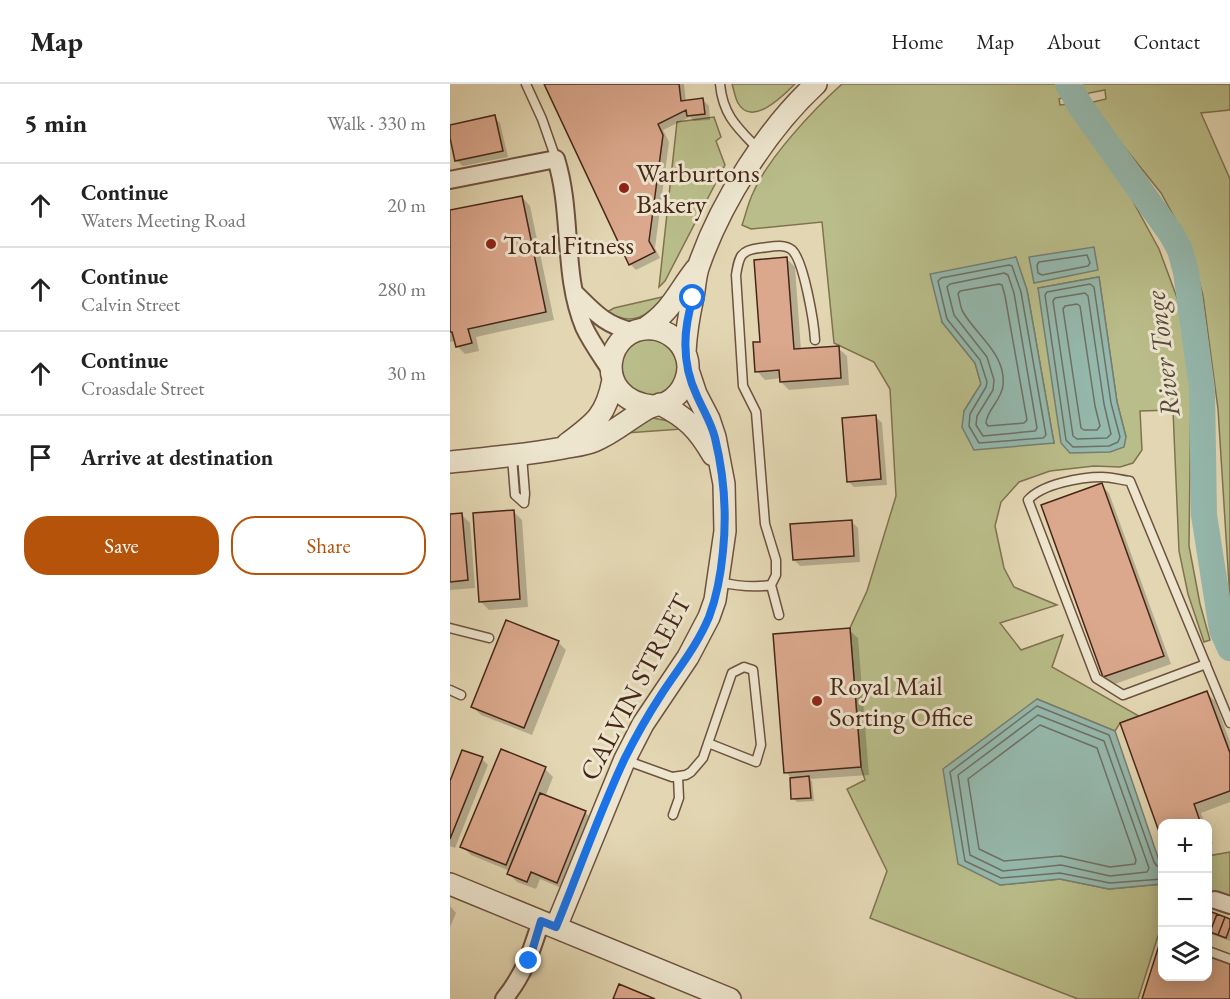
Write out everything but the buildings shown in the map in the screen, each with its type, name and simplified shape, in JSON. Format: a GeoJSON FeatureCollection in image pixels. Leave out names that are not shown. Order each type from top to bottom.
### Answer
{"type":"FeatureCollection","features":[{"type":"Feature","properties":{"kind":"street"},"geometry":{"type":"LineString","coordinates":[[450,462],[517,455],[592,442],[610,434],[630,418],[674,398],[686,380],[688,312],[698,267],[725,204],[759,151],[801,98],[816,84]]}},
{"type":"Feature","properties":{"kind":"street"},"geometry":{"type":"LineString","coordinates":[[450,180],[556,159],[563,187],[574,292],[584,327],[623,396],[630,401],[656,405]]}},
{"type":"Feature","properties":{"kind":"street"},"geometry":{"type":"LineString","coordinates":[[562,448],[592,425],[603,412],[609,399],[611,361],[620,343],[665,314],[680,289],[698,267]]}},
{"type":"Feature","properties":{"kind":"street"},"geometry":{"type":"LineString","coordinates":[[574,292],[604,321],[614,326],[640,331],[654,329],[673,336],[687,361]]}},
{"type":"Feature","properties":{"kind":"street","name":"CALVIN STREET"},"geometry":{"type":"LineString","coordinates":[[548,924],[643,724],[700,635],[712,608],[719,582],[726,509],[720,465],[709,419],[696,394],[687,361]]}},
{"type":"Feature","properties":{"kind":"street","name":"CALVIN STREET"},"geometry":{"type":"LineString","coordinates":[[656,405],[678,413],[691,423],[720,465]]}},
{"type":"Feature","properties":{"kind":"street"},"geometry":{"type":"LineString","coordinates":[[450,884],[730,999]]}},
{"type":"Feature","properties":{"kind":"street"},"geometry":{"type":"LineString","coordinates":[[504,999],[526,967],[548,924]]}},
{"type":"Feature","properties":{"kind":"lane"},"geometry":{"type":"LineString","coordinates":[[526,84],[542,119],[556,159]]}},
{"type":"Feature","properties":{"kind":"lane"},"geometry":{"type":"LineString","coordinates":[[720,84],[725,108],[738,129],[759,151]]}},
{"type":"Feature","properties":{"kind":"lane"},"geometry":{"type":"LineString","coordinates":[[780,615],[771,585],[776,575],[776,560],[765,524],[756,412],[743,386],[735,275],[738,261],[743,253],[751,249],[783,246],[792,250],[798,259],[804,277],[814,320],[815,340]]}},
{"type":"Feature","properties":{"kind":"lane"},"geometry":{"type":"LineString","coordinates":[[1206,664],[1123,695],[1096,678],[1028,500],[1036,491],[1055,484],[1102,477],[1130,482],[1206,664],[1230,723]]}},
{"type":"Feature","properties":{"kind":"lane"},"geometry":{"type":"LineString","coordinates":[[719,582],[738,587],[771,585]]}},
{"type":"Feature","properties":{"kind":"lane"},"geometry":{"type":"LineString","coordinates":[[450,628],[489,638]]}},
{"type":"Feature","properties":{"kind":"lane"},"geometry":{"type":"LineString","coordinates":[[625,759],[664,775],[678,777],[686,775],[703,758],[708,743],[732,673],[744,667],[753,670],[761,745],[756,762],[708,743]]}},
{"type":"Feature","properties":{"kind":"lane"},"geometry":{"type":"LineString","coordinates":[[450,690],[460,695]]}},
{"type":"Feature","properties":{"kind":"lane"},"geometry":{"type":"LineString","coordinates":[[673,815],[679,798],[678,777]]}},
{"type":"Feature","properties":{"kind":"lane"},"geometry":{"type":"LineString","coordinates":[[1212,952],[1230,959]]}},
{"type":"Feature","properties":{"kind":"green space"},"geometry":{"type":"Polygon","coordinates":[[[732,84],[795,84],[768,107],[751,112],[744,110],[738,103],[732,84]]]}},
{"type":"Feature","properties":{"kind":"green space"},"geometry":{"type":"Polygon","coordinates":[[[842,84],[1060,84],[1064,97],[1059,99],[1060,105],[1068,104],[1117,172],[1159,249],[1179,303],[1191,387],[1189,546],[1200,604],[1210,640],[1204,642],[1188,594],[1179,551],[1173,410],[1140,411],[1142,450],[1133,463],[1120,467],[1094,466],[1050,471],[1019,482],[1001,502],[995,526],[1004,568],[1014,587],[1057,605],[1000,623],[1021,650],[1063,635],[1052,667],[1139,716],[1120,723],[1115,731],[1037,699],[1000,885],[1060,879],[1109,889],[1158,884],[1158,936],[1138,999],[1078,999],[870,918],[887,871],[847,789],[865,780],[861,767],[850,628],[867,591],[896,496],[890,389],[874,362],[834,343],[822,222],[751,229],[742,225],[751,197],[760,179],[780,150],[842,84]],[[1015,257],[942,322],[975,363],[981,384],[964,411],[1054,443],[1027,290],[1015,257]],[[1099,277],[1038,288],[1126,437],[1117,402],[1099,277]]]}},
{"type":"Feature","properties":{"kind":"green space"},"geometry":{"type":"Polygon","coordinates":[[[1081,84],[1230,84],[1230,110],[1201,113],[1230,179],[1230,600],[1218,409],[1203,296],[1190,246],[1161,193],[1089,103],[1106,99],[1105,90],[1085,94],[1081,84]]]}},
{"type":"Feature","properties":{"kind":"green space"},"geometry":{"type":"Polygon","coordinates":[[[714,117],[721,137],[716,141],[725,165],[665,281],[659,287],[677,122],[714,117]]]}},
{"type":"Feature","properties":{"kind":"green space"},"geometry":{"type":"Polygon","coordinates":[[[665,297],[646,314],[632,319],[624,319],[607,312],[614,308],[665,297]]]}},
{"type":"Feature","properties":{"kind":"green space"},"geometry":{"type":"Polygon","coordinates":[[[644,339],[656,339],[666,343],[674,351],[678,367],[674,383],[666,391],[656,395],[644,395],[634,391],[626,383],[622,373],[622,361],[626,351],[634,343],[644,339]]]}},
{"type":"Feature","properties":{"kind":"green space"},"geometry":{"type":"Polygon","coordinates":[[[653,418],[673,422],[683,429],[625,433],[644,420],[653,418]]]}},
{"type":"Feature","properties":{"kind":"green space"},"geometry":{"type":"Polygon","coordinates":[[[1230,852],[1230,896],[1214,891],[1212,893],[1212,855],[1230,852]]]}},
{"type":"Feature","properties":{"kind":"water"},"geometry":{"type":"Polygon","coordinates":[[[1094,247],[1098,270],[1034,283],[1029,257],[1094,247]]]}},
{"type":"Feature","properties":{"kind":"water"},"geometry":{"type":"Polygon","coordinates":[[[1016,257],[1027,290],[1054,443],[974,450],[962,427],[964,411],[981,384],[975,363],[942,322],[930,274],[1016,257]]]}},
{"type":"Feature","properties":{"kind":"water"},"geometry":{"type":"Polygon","coordinates":[[[1099,277],[1117,402],[1126,437],[1124,447],[1110,452],[1070,453],[1061,443],[1038,288],[1099,277]]]}},
{"type":"Feature","properties":{"kind":"water"},"geometry":{"type":"Polygon","coordinates":[[[1037,699],[1115,731],[1158,857],[1158,884],[1109,889],[1060,879],[1000,885],[958,864],[943,769],[1037,699]]]}},
{"type":"Feature","properties":{"kind":"waterway","name":"River Tonge"},"geometry":{"type":"LineString","coordinates":[[1068,84],[1081,107],[1172,235],[1180,250],[1186,272],[1202,389],[1204,515],[1222,630],[1230,648]]}},
{"type":"Feature","properties":{"kind":"place","name":"Warburtons Bakery"},"geometry":{"type":"Point","coordinates":[624,188]}},
{"type":"Feature","properties":{"kind":"place","name":"Total Fitness"},"geometry":{"type":"Point","coordinates":[491,244]}},
{"type":"Feature","properties":{"kind":"place","name":"Royal Mail Sorting Office"},"geometry":{"type":"Point","coordinates":[817,701]}},
{"type":"Feature","properties":{"kind":"route"},"geometry":{"type":"LineString","coordinates":[[529,961],[541,921],[556,927],[625,759],[643,724],[688,657],[709,617],[715,600],[723,554],[726,509],[715,437],[696,394],[685,352],[688,312],[693,298]]}}]}
